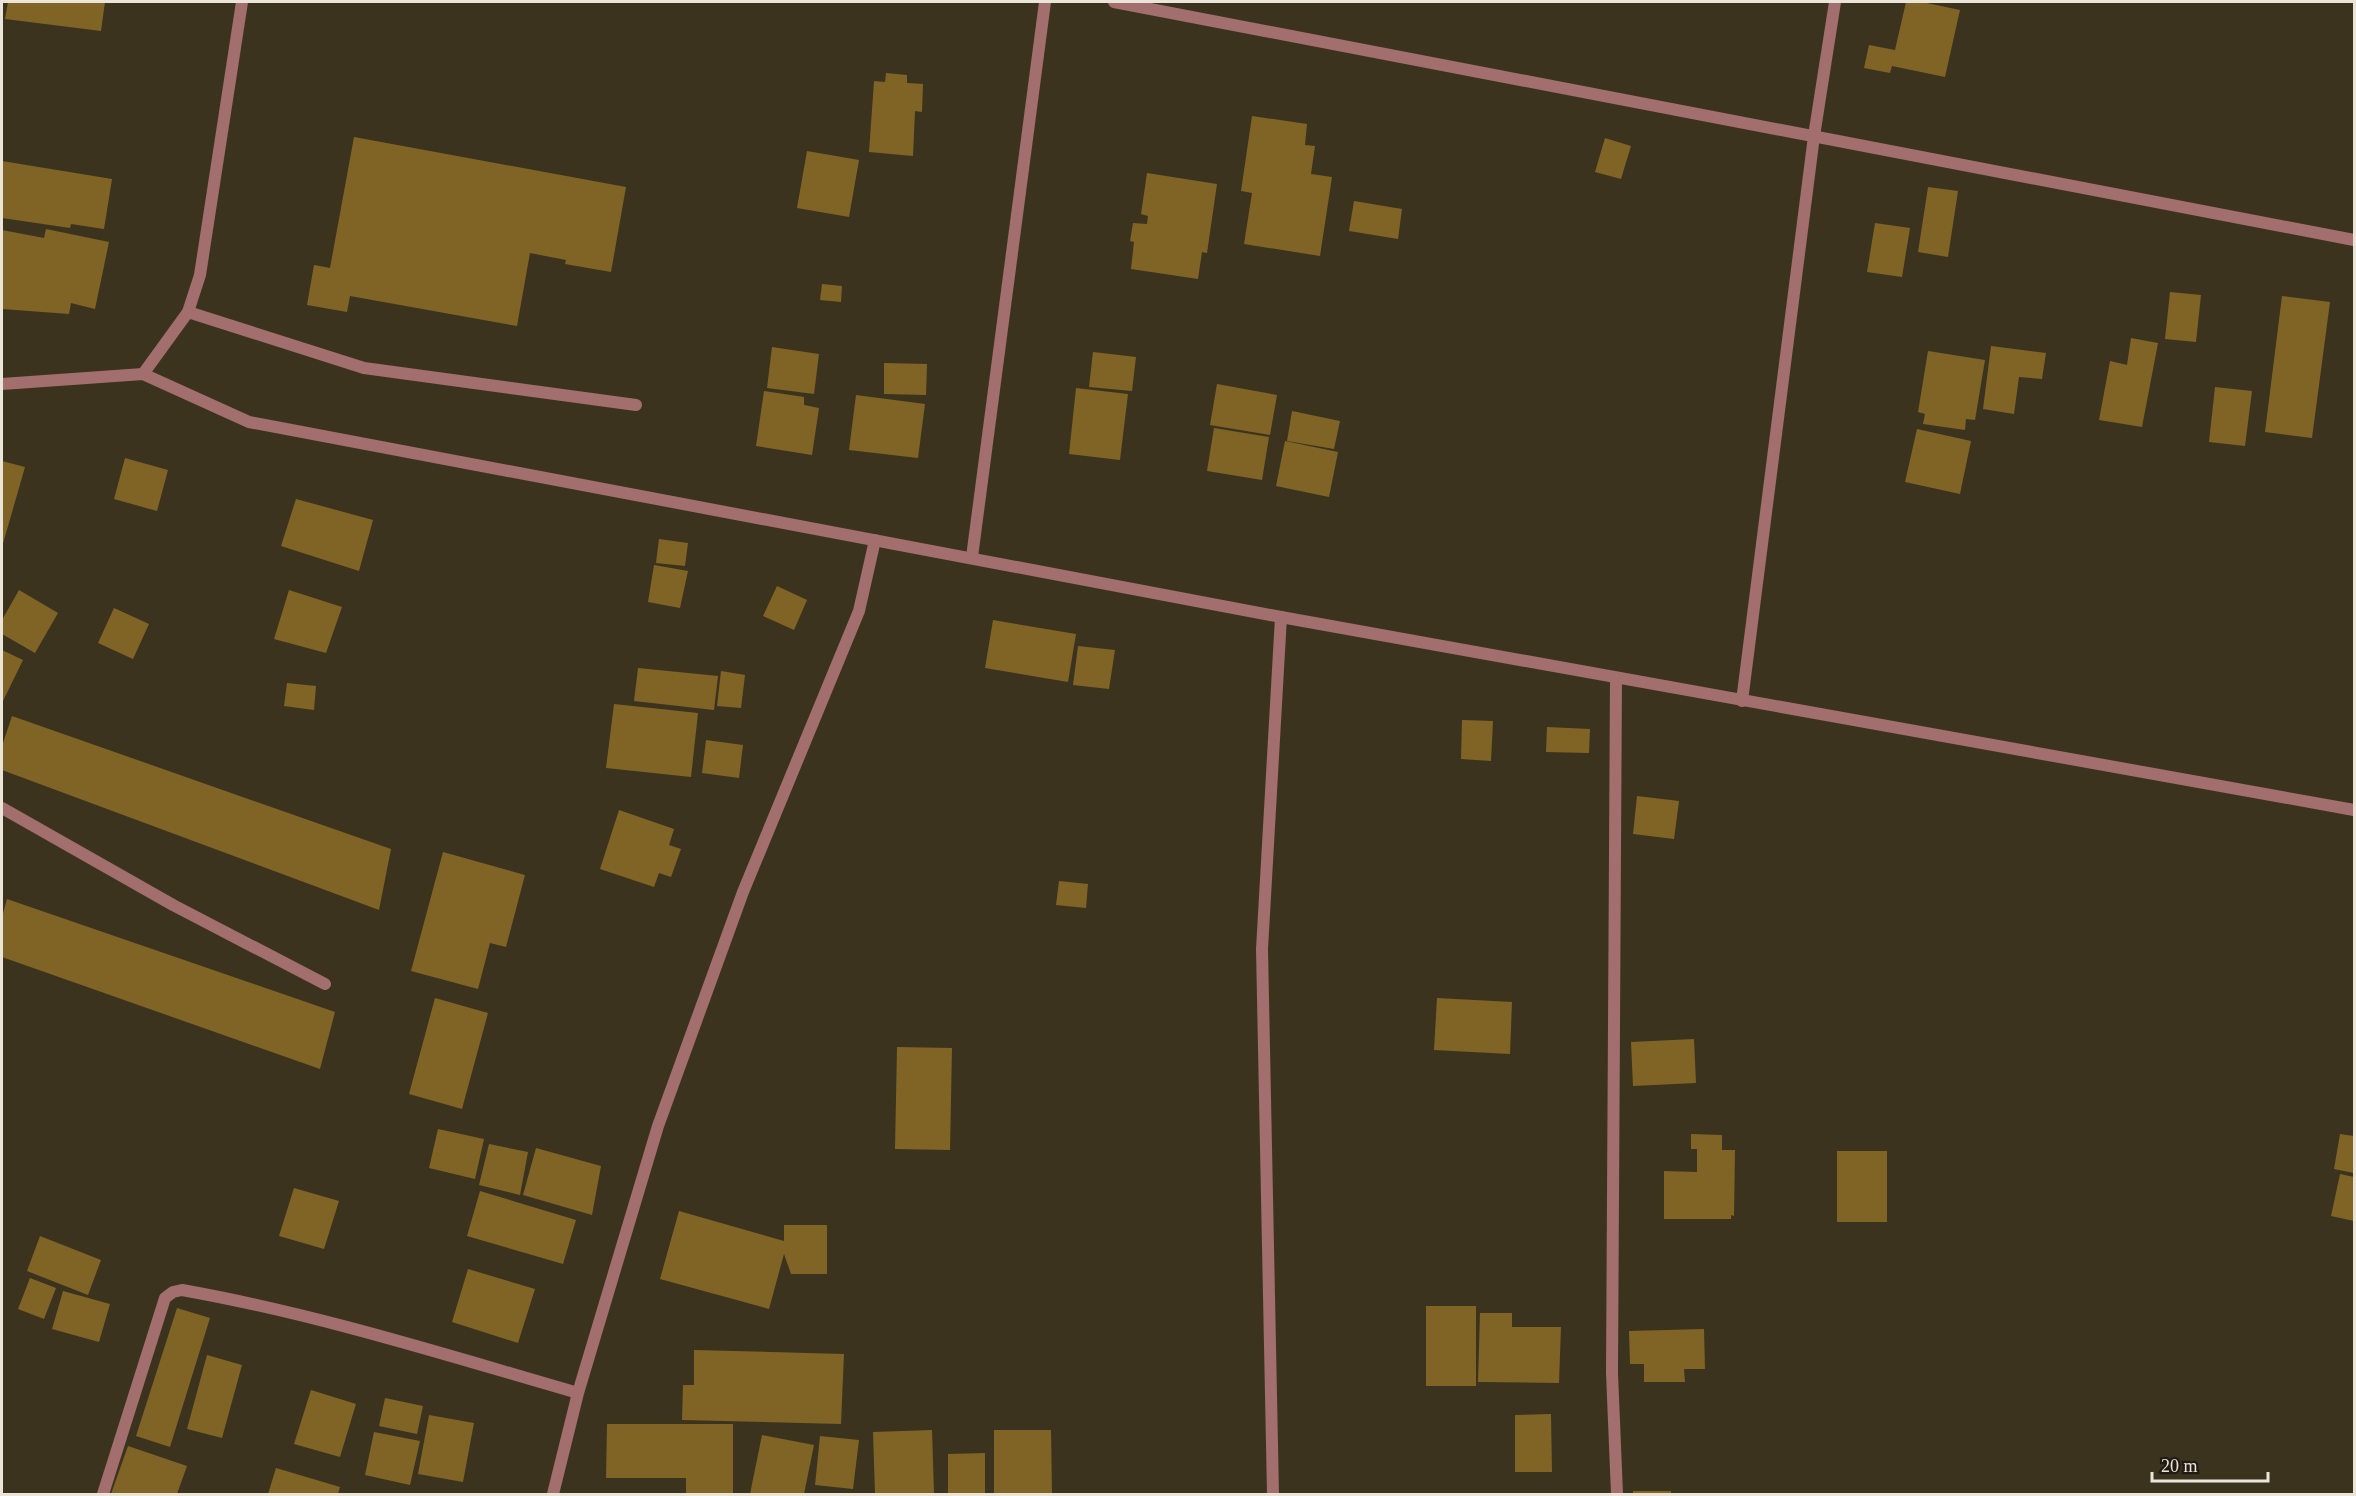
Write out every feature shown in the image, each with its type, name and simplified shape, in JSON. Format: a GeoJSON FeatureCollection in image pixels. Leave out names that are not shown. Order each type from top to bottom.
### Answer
{"type":"FeatureCollection","features":[{"type":"Feature","properties":{"kind":"street"},"geometry":{"type":"LineString","coordinates":[[143,374],[188,312],[200,275],[242,2]]}},
{"type":"Feature","properties":{"kind":"street"},"geometry":{"type":"LineString","coordinates":[[972,556],[1045,2]]}},
{"type":"Feature","properties":{"kind":"street"},"geometry":{"type":"LineString","coordinates":[[1114,2],[2355,240]]}},
{"type":"Feature","properties":{"kind":"street"},"geometry":{"type":"LineString","coordinates":[[1742,701],[1814,136],[1835,2]]}},
{"type":"Feature","properties":{"kind":"street"},"geometry":{"type":"LineString","coordinates":[[188,312],[364,368],[636,405]]}},
{"type":"Feature","properties":{"kind":"street"},"geometry":{"type":"LineString","coordinates":[[2,384],[143,374],[249,422],[875,540],[972,556],[1281,617],[2355,810]]}},
{"type":"Feature","properties":{"kind":"street"},"geometry":{"type":"LineString","coordinates":[[553,1494],[578,1393],[658,1126],[743,892],[859,611],[875,540]]}},
{"type":"Feature","properties":{"kind":"street"},"geometry":{"type":"LineString","coordinates":[[1273,1494],[1262,949],[1281,617]]}},
{"type":"Feature","properties":{"kind":"street"},"geometry":{"type":"LineString","coordinates":[[1616,678],[1612,1373],[1617,1494]]}},
{"type":"Feature","properties":{"kind":"street"},"geometry":{"type":"LineString","coordinates":[[2,808],[173,905],[326,984]]}},
{"type":"Feature","properties":{"kind":"street"},"geometry":{"type":"LineString","coordinates":[[103,1494],[165,1298],[172,1292],[182,1290],[252,1302],[324,1320],[578,1393]]}},
{"type":"Feature","properties":{"kind":"building"},"geometry":{"type":"Polygon","coordinates":[[[8,2],[105,2],[101,31],[5,19],[8,2]]]}},
{"type":"Feature","properties":{"kind":"building"},"geometry":{"type":"Polygon","coordinates":[[[1906,2],[1922,2],[1960,10],[1945,77],[1892,66],[1890,73],[1864,68],[1869,45],[1895,50],[1906,2]]]}},
{"type":"Feature","properties":{"kind":"building"},"geometry":{"type":"Polygon","coordinates":[[[886,73],[907,75],[907,83],[923,84],[922,112],[915,111],[913,156],[869,152],[874,81],[885,82],[886,73]]]}},
{"type":"Feature","properties":{"kind":"building"},"geometry":{"type":"Polygon","coordinates":[[[1252,116],[1307,124],[1305,145],[1315,146],[1311,174],[1332,177],[1320,256],[1244,244],[1252,193],[1241,191],[1252,116]]]}},
{"type":"Feature","properties":{"kind":"building"},"geometry":{"type":"Polygon","coordinates":[[[354,137],[626,187],[611,272],[565,264],[566,260],[530,253],[517,326],[350,296],[347,312],[307,305],[314,265],[330,268],[354,137]]]}},
{"type":"Feature","properties":{"kind":"building"},"geometry":{"type":"Polygon","coordinates":[[[1605,138],[1631,146],[1621,179],[1595,172],[1605,138]]]}},
{"type":"Feature","properties":{"kind":"building"},"geometry":{"type":"Polygon","coordinates":[[[807,151],[859,160],[849,217],[797,208],[807,151]]]}},
{"type":"Feature","properties":{"kind":"building"},"geometry":{"type":"Polygon","coordinates":[[[2,161],[112,179],[104,229],[71,224],[70,228],[2,218],[2,161]]]}},
{"type":"Feature","properties":{"kind":"building"},"geometry":{"type":"Polygon","coordinates":[[[1147,173],[1217,184],[1207,253],[1202,252],[1198,279],[1131,269],[1134,242],[1130,241],[1133,223],[1147,224],[1148,216],[1141,214],[1147,173]]]}},
{"type":"Feature","properties":{"kind":"building"},"geometry":{"type":"Polygon","coordinates":[[[1928,187],[1958,191],[1948,257],[1918,252],[1928,187]]]}},
{"type":"Feature","properties":{"kind":"building"},"geometry":{"type":"Polygon","coordinates":[[[1354,201],[1402,209],[1398,239],[1349,231],[1354,201]]]}},
{"type":"Feature","properties":{"kind":"building"},"geometry":{"type":"Polygon","coordinates":[[[1875,223],[1910,228],[1902,277],[1867,272],[1875,223]]]}},
{"type":"Feature","properties":{"kind":"building"},"geometry":{"type":"Polygon","coordinates":[[[46,229],[109,242],[95,309],[71,303],[69,314],[2,309],[2,230],[44,238],[46,229]]]}},
{"type":"Feature","properties":{"kind":"building"},"geometry":{"type":"Polygon","coordinates":[[[822,284],[842,286],[841,302],[820,300],[822,284]]]}},
{"type":"Feature","properties":{"kind":"building"},"geometry":{"type":"Polygon","coordinates":[[[2170,292],[2201,295],[2196,342],[2165,339],[2170,292]]]}},
{"type":"Feature","properties":{"kind":"building"},"geometry":{"type":"Polygon","coordinates":[[[2282,296],[2330,302],[2312,438],[2265,432],[2282,296]]]}},
{"type":"Feature","properties":{"kind":"building"},"geometry":{"type":"Polygon","coordinates":[[[2131,338],[2158,343],[2142,427],[2099,420],[2110,361],[2127,365],[2131,338]]]}},
{"type":"Feature","properties":{"kind":"building"},"geometry":{"type":"Polygon","coordinates":[[[1991,346],[2046,353],[2042,379],[2019,377],[2014,414],[1983,409],[1991,346]]]}},
{"type":"Feature","properties":{"kind":"building"},"geometry":{"type":"Polygon","coordinates":[[[772,347],[819,354],[814,394],[767,388],[772,347]]]}},
{"type":"Feature","properties":{"kind":"building"},"geometry":{"type":"Polygon","coordinates":[[[1928,351],[1985,360],[1975,420],[1966,419],[1965,430],[1923,424],[1925,414],[1918,412],[1928,351]]]}},
{"type":"Feature","properties":{"kind":"building"},"geometry":{"type":"Polygon","coordinates":[[[1093,352],[1136,357],[1132,391],[1089,387],[1093,352]]]}},
{"type":"Feature","properties":{"kind":"building"},"geometry":{"type":"Polygon","coordinates":[[[884,363],[927,364],[926,395],[884,394],[884,363]]]}},
{"type":"Feature","properties":{"kind":"building"},"geometry":{"type":"Polygon","coordinates":[[[1217,384],[1277,395],[1270,435],[1210,425],[1217,384]]]}},
{"type":"Feature","properties":{"kind":"building"},"geometry":{"type":"Polygon","coordinates":[[[2215,387],[2252,391],[2245,446],[2209,442],[2215,387]]]}},
{"type":"Feature","properties":{"kind":"building"},"geometry":{"type":"Polygon","coordinates":[[[1076,388],[1128,394],[1120,460],[1069,454],[1076,388]]]}},
{"type":"Feature","properties":{"kind":"building"},"geometry":{"type":"Polygon","coordinates":[[[764,391],[804,397],[804,405],[819,408],[812,455],[756,446],[764,391]]]}},
{"type":"Feature","properties":{"kind":"building"},"geometry":{"type":"Polygon","coordinates":[[[856,395],[925,404],[918,458],[849,450],[856,395]]]}},
{"type":"Feature","properties":{"kind":"building"},"geometry":{"type":"Polygon","coordinates":[[[1292,411],[1340,421],[1334,449],[1287,441],[1292,411]]]}},
{"type":"Feature","properties":{"kind":"building"},"geometry":{"type":"Polygon","coordinates":[[[1214,428],[1269,437],[1262,480],[1207,471],[1214,428]]]}},
{"type":"Feature","properties":{"kind":"building"},"geometry":{"type":"Polygon","coordinates":[[[1917,429],[1971,441],[1960,494],[1905,482],[1917,429]]]}},
{"type":"Feature","properties":{"kind":"building"},"geometry":{"type":"Polygon","coordinates":[[[1285,441],[1338,452],[1329,497],[1276,486],[1285,441]]]}},
{"type":"Feature","properties":{"kind":"building"},"geometry":{"type":"Polygon","coordinates":[[[125,458],[168,470],[157,511],[114,499],[125,458]]]}},
{"type":"Feature","properties":{"kind":"building"},"geometry":{"type":"Polygon","coordinates":[[[2,461],[25,467],[2,547],[2,461]]]}},
{"type":"Feature","properties":{"kind":"building"},"geometry":{"type":"Polygon","coordinates":[[[296,499],[373,520],[359,571],[281,546],[296,499]]]}},
{"type":"Feature","properties":{"kind":"building"},"geometry":{"type":"Polygon","coordinates":[[[659,539],[688,543],[685,566],[656,563],[659,539]]]}},
{"type":"Feature","properties":{"kind":"building"},"geometry":{"type":"Polygon","coordinates":[[[654,565],[688,571],[680,608],[648,602],[654,565]]]}},
{"type":"Feature","properties":{"kind":"building"},"geometry":{"type":"Polygon","coordinates":[[[777,586],[807,600],[794,630],[763,616],[777,586]]]}},
{"type":"Feature","properties":{"kind":"building"},"geometry":{"type":"Polygon","coordinates":[[[19,590],[58,613],[35,653],[2,634],[2,620],[19,590]]]}},
{"type":"Feature","properties":{"kind":"building"},"geometry":{"type":"Polygon","coordinates":[[[289,590],[342,607],[326,653],[274,639],[289,590]]]}},
{"type":"Feature","properties":{"kind":"building"},"geometry":{"type":"Polygon","coordinates":[[[114,608],[149,624],[133,659],[98,643],[114,608]]]}},
{"type":"Feature","properties":{"kind":"building"},"geometry":{"type":"Polygon","coordinates":[[[993,620],[1076,634],[1068,682],[985,668],[993,620]]]}},
{"type":"Feature","properties":{"kind":"building"},"geometry":{"type":"Polygon","coordinates":[[[1078,646],[1115,650],[1109,689],[1073,685],[1078,646]]]}},
{"type":"Feature","properties":{"kind":"building"},"geometry":{"type":"Polygon","coordinates":[[[2,650],[23,660],[2,703],[2,650]]]}},
{"type":"Feature","properties":{"kind":"building"},"geometry":{"type":"Polygon","coordinates":[[[638,668],[718,676],[714,710],[634,701],[638,668]]]}},
{"type":"Feature","properties":{"kind":"building"},"geometry":{"type":"Polygon","coordinates":[[[721,671],[745,675],[741,708],[717,706],[721,671]]]}},
{"type":"Feature","properties":{"kind":"building"},"geometry":{"type":"Polygon","coordinates":[[[287,683],[316,686],[314,710],[284,706],[287,683]]]}},
{"type":"Feature","properties":{"kind":"building"},"geometry":{"type":"Polygon","coordinates":[[[614,704],[698,713],[691,777],[606,768],[614,704]]]}},
{"type":"Feature","properties":{"kind":"building"},"geometry":{"type":"Polygon","coordinates":[[[12,716],[391,849],[379,910],[2,770],[2,746],[12,716]]]}},
{"type":"Feature","properties":{"kind":"building"},"geometry":{"type":"Polygon","coordinates":[[[1462,720],[1493,721],[1491,761],[1461,759],[1462,720]]]}},
{"type":"Feature","properties":{"kind":"building"},"geometry":{"type":"Polygon","coordinates":[[[1547,727],[1590,729],[1589,753],[1546,752],[1547,727]]]}},
{"type":"Feature","properties":{"kind":"building"},"geometry":{"type":"Polygon","coordinates":[[[706,740],[743,745],[739,778],[702,773],[706,740]]]}},
{"type":"Feature","properties":{"kind":"building"},"geometry":{"type":"Polygon","coordinates":[[[1637,796],[1679,801],[1674,839],[1633,834],[1637,796]]]}},
{"type":"Feature","properties":{"kind":"building"},"geometry":{"type":"Polygon","coordinates":[[[619,810],[674,829],[669,845],[681,849],[671,877],[659,873],[654,887],[600,869],[619,810]]]}},
{"type":"Feature","properties":{"kind":"building"},"geometry":{"type":"Polygon","coordinates":[[[443,852],[525,875],[506,947],[490,943],[478,989],[411,971],[443,852]]]}},
{"type":"Feature","properties":{"kind":"building"},"geometry":{"type":"Polygon","coordinates":[[[1059,881],[1088,884],[1086,908],[1056,905],[1059,881]]]}},
{"type":"Feature","properties":{"kind":"building"},"geometry":{"type":"Polygon","coordinates":[[[7,899],[335,1012],[320,1069],[2,957],[2,917],[7,899]]]}},
{"type":"Feature","properties":{"kind":"building"},"geometry":{"type":"Polygon","coordinates":[[[435,998],[488,1013],[462,1109],[409,1094],[435,998]]]}},
{"type":"Feature","properties":{"kind":"building"},"geometry":{"type":"Polygon","coordinates":[[[1437,998],[1512,1002],[1510,1054],[1434,1050],[1437,998]]]}},
{"type":"Feature","properties":{"kind":"building"},"geometry":{"type":"Polygon","coordinates":[[[1694,1039],[1696,1083],[1633,1086],[1631,1042],[1694,1039]]]}},
{"type":"Feature","properties":{"kind":"building"},"geometry":{"type":"Polygon","coordinates":[[[897,1047],[952,1048],[950,1150],[895,1149],[897,1047]]]}},
{"type":"Feature","properties":{"kind":"building"},"geometry":{"type":"Polygon","coordinates":[[[438,1129],[484,1139],[475,1179],[429,1168],[438,1129]]]}},
{"type":"Feature","properties":{"kind":"building"},"geometry":{"type":"Polygon","coordinates":[[[1691,1134],[1722,1135],[1722,1150],[1735,1150],[1734,1216],[1731,1215],[1731,1219],[1664,1219],[1664,1171],[1697,1172],[1697,1149],[1691,1149],[1691,1134]]]}},
{"type":"Feature","properties":{"kind":"building"},"geometry":{"type":"Polygon","coordinates":[[[2340,1134],[2354,1136],[2354,1173],[2334,1169],[2340,1134]]]}},
{"type":"Feature","properties":{"kind":"building"},"geometry":{"type":"Polygon","coordinates":[[[489,1144],[528,1152],[520,1195],[479,1185],[489,1144]]]}},
{"type":"Feature","properties":{"kind":"building"},"geometry":{"type":"Polygon","coordinates":[[[536,1148],[601,1166],[592,1215],[523,1195],[536,1148]]]}},
{"type":"Feature","properties":{"kind":"building"},"geometry":{"type":"Polygon","coordinates":[[[1837,1151],[1887,1151],[1887,1222],[1837,1222],[1837,1151]]]}},
{"type":"Feature","properties":{"kind":"building"},"geometry":{"type":"Polygon","coordinates":[[[2340,1174],[2354,1177],[2354,1221],[2331,1216],[2340,1174]]]}},
{"type":"Feature","properties":{"kind":"building"},"geometry":{"type":"Polygon","coordinates":[[[294,1188],[339,1201],[324,1249],[279,1236],[294,1188]]]}},
{"type":"Feature","properties":{"kind":"building"},"geometry":{"type":"Polygon","coordinates":[[[480,1191],[576,1220],[563,1264],[467,1236],[480,1191]]]}},
{"type":"Feature","properties":{"kind":"building"},"geometry":{"type":"Polygon","coordinates":[[[679,1211],[784,1241],[784,1225],[827,1225],[827,1274],[791,1274],[784,1254],[769,1309],[660,1279],[679,1211]]]}},
{"type":"Feature","properties":{"kind":"building"},"geometry":{"type":"Polygon","coordinates":[[[40,1236],[101,1260],[88,1295],[27,1271],[40,1236]]]}},
{"type":"Feature","properties":{"kind":"building"},"geometry":{"type":"Polygon","coordinates":[[[468,1269],[535,1289],[518,1343],[452,1322],[468,1269]]]}},
{"type":"Feature","properties":{"kind":"building"},"geometry":{"type":"Polygon","coordinates":[[[30,1278],[56,1288],[44,1319],[18,1309],[30,1278]]]}},
{"type":"Feature","properties":{"kind":"building"},"geometry":{"type":"Polygon","coordinates":[[[63,1291],[110,1304],[99,1342],[52,1329],[63,1291]]]}},
{"type":"Feature","properties":{"kind":"building"},"geometry":{"type":"Polygon","coordinates":[[[1426,1306],[1476,1306],[1476,1386],[1426,1386],[1426,1306]]]}},
{"type":"Feature","properties":{"kind":"building"},"geometry":{"type":"Polygon","coordinates":[[[177,1308],[210,1318],[170,1447],[136,1436],[177,1308]]]}},
{"type":"Feature","properties":{"kind":"building"},"geometry":{"type":"Polygon","coordinates":[[[1480,1313],[1512,1313],[1512,1327],[1561,1327],[1559,1383],[1478,1382],[1480,1313]]]}},
{"type":"Feature","properties":{"kind":"building"},"geometry":{"type":"Polygon","coordinates":[[[1704,1329],[1705,1369],[1684,1369],[1685,1382],[1644,1382],[1644,1364],[1630,1364],[1629,1331],[1704,1329]]]}},
{"type":"Feature","properties":{"kind":"building"},"geometry":{"type":"Polygon","coordinates":[[[694,1350],[844,1354],[841,1424],[682,1420],[683,1385],[694,1385],[694,1350]]]}},
{"type":"Feature","properties":{"kind":"building"},"geometry":{"type":"Polygon","coordinates":[[[207,1355],[242,1365],[222,1438],[187,1429],[207,1355]]]}},
{"type":"Feature","properties":{"kind":"building"},"geometry":{"type":"Polygon","coordinates":[[[311,1390],[356,1404],[340,1457],[294,1444],[311,1390]]]}},
{"type":"Feature","properties":{"kind":"building"},"geometry":{"type":"Polygon","coordinates":[[[385,1398],[423,1406],[417,1434],[379,1426],[385,1398]]]}},
{"type":"Feature","properties":{"kind":"building"},"geometry":{"type":"Polygon","coordinates":[[[1551,1414],[1552,1472],[1515,1472],[1515,1415],[1551,1414]]]}},
{"type":"Feature","properties":{"kind":"building"},"geometry":{"type":"Polygon","coordinates":[[[429,1415],[474,1423],[463,1482],[418,1474],[429,1415]]]}},
{"type":"Feature","properties":{"kind":"building"},"geometry":{"type":"Polygon","coordinates":[[[607,1424],[733,1424],[733,1494],[686,1494],[686,1478],[606,1478],[607,1424]]]}},
{"type":"Feature","properties":{"kind":"building"},"geometry":{"type":"Polygon","coordinates":[[[932,1430],[934,1494],[875,1494],[873,1432],[932,1430]]]}},
{"type":"Feature","properties":{"kind":"building"},"geometry":{"type":"Polygon","coordinates":[[[994,1430],[1051,1430],[1052,1494],[994,1494],[994,1430]]]}},
{"type":"Feature","properties":{"kind":"building"},"geometry":{"type":"Polygon","coordinates":[[[374,1432],[420,1441],[410,1485],[365,1475],[374,1432]]]}},
{"type":"Feature","properties":{"kind":"building"},"geometry":{"type":"Polygon","coordinates":[[[762,1435],[814,1445],[804,1494],[750,1494],[762,1435]]]}},
{"type":"Feature","properties":{"kind":"building"},"geometry":{"type":"Polygon","coordinates":[[[820,1436],[859,1440],[853,1489],[815,1485],[820,1436]]]}},
{"type":"Feature","properties":{"kind":"building"},"geometry":{"type":"Polygon","coordinates":[[[128,1446],[187,1466],[177,1494],[111,1494],[128,1446]]]}},
{"type":"Feature","properties":{"kind":"building"},"geometry":{"type":"Polygon","coordinates":[[[985,1453],[985,1494],[948,1494],[948,1454],[985,1453]]]}},
{"type":"Feature","properties":{"kind":"building"},"geometry":{"type":"Polygon","coordinates":[[[276,1468],[340,1487],[338,1494],[268,1494],[276,1468]]]}},
{"type":"Feature","properties":{"kind":"building"},"geometry":{"type":"Polygon","coordinates":[[[1633,1491],[1671,1491],[1671,1494],[1633,1494],[1633,1491]]]}}]}
